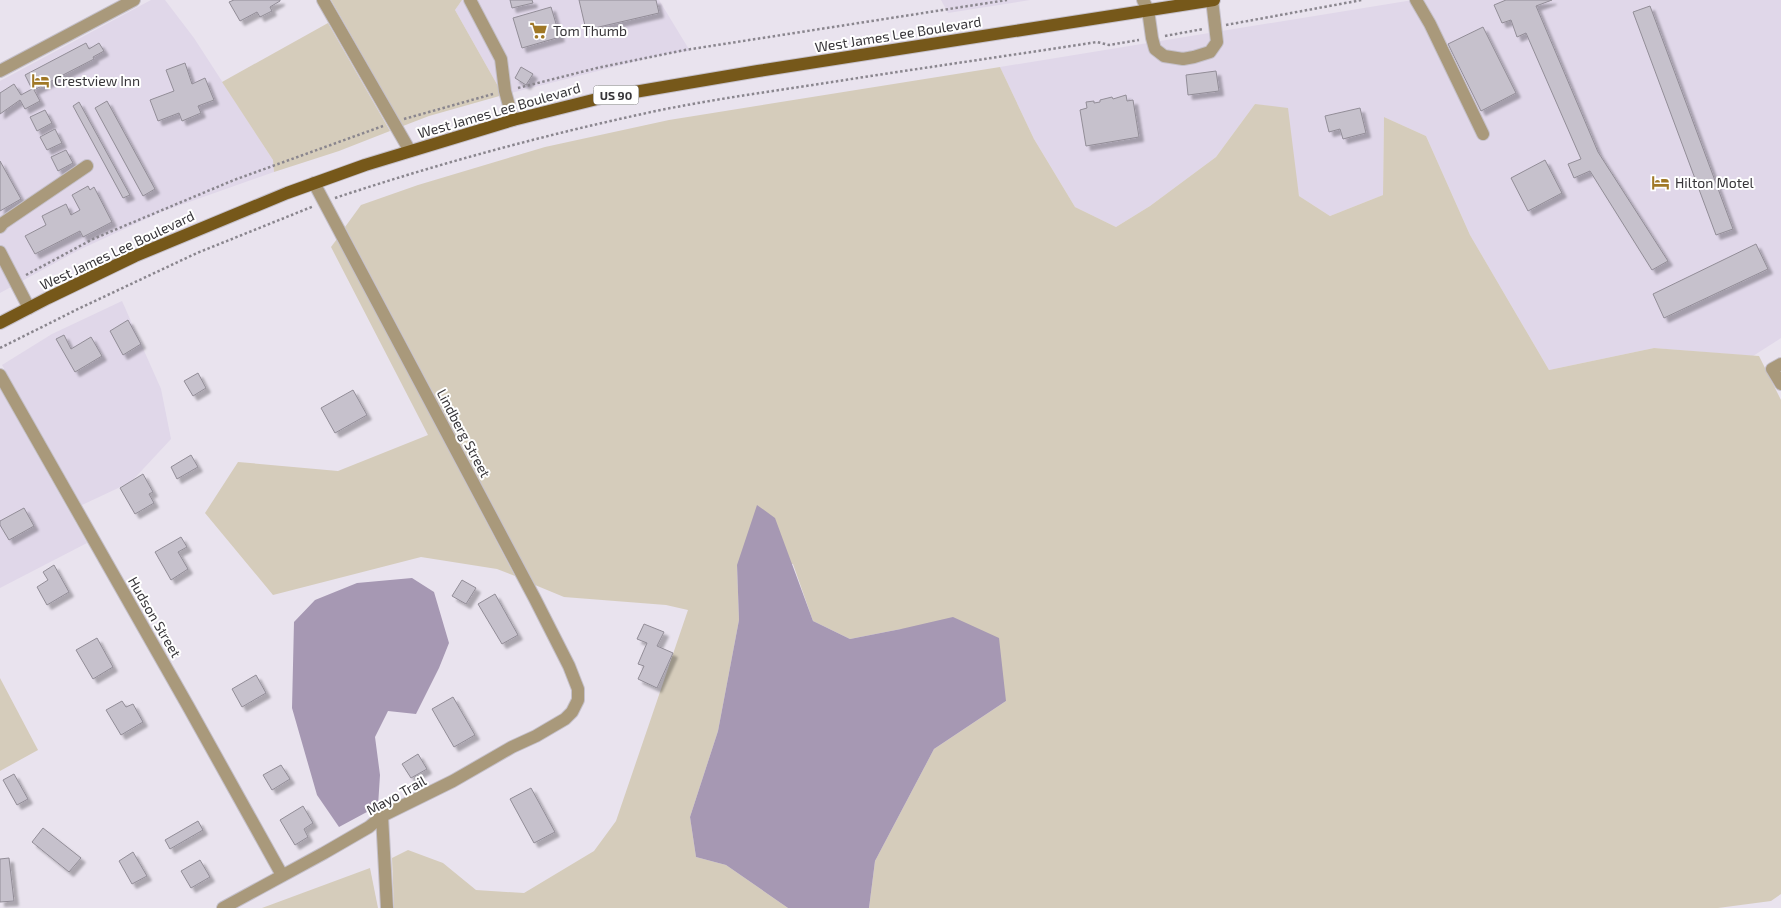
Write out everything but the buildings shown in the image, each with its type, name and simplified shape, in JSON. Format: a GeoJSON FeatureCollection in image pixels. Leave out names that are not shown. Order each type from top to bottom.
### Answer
{"type":"FeatureCollection","features":[{"type":"Feature","properties":{"kind":"main road","name":"West James Lee Boulevard"},"geometry":{"type":"LineString","coordinates":[[0,323],[135,256],[314,183],[410,151],[513,120],[606,97],[1146,5],[1213,0]]}},
{"type":"Feature","properties":{"kind":"street"},"geometry":{"type":"LineString","coordinates":[[0,72],[134,0]]}},
{"type":"Feature","properties":{"kind":"street"},"geometry":{"type":"LineString","coordinates":[[323,0],[410,151]]}},
{"type":"Feature","properties":{"kind":"street"},"geometry":{"type":"LineString","coordinates":[[470,0],[501,59],[504,91],[513,120]]}},
{"type":"Feature","properties":{"kind":"street"},"geometry":{"type":"LineString","coordinates":[[1146,5],[1155,49],[1164,56],[1183,59],[1210,52],[1217,42],[1213,0]]}},
{"type":"Feature","properties":{"kind":"street"},"geometry":{"type":"LineString","coordinates":[[1416,0],[1430,24],[1483,134]]}},
{"type":"Feature","properties":{"kind":"street"},"geometry":{"type":"LineString","coordinates":[[0,227],[3,223],[87,166]]}},
{"type":"Feature","properties":{"kind":"street","name":"Lindberg Street"},"geometry":{"type":"LineString","coordinates":[[314,183],[535,599],[569,666],[578,689],[578,700]]}},
{"type":"Feature","properties":{"kind":"street"},"geometry":{"type":"LineString","coordinates":[[0,252],[29,308]]}},
{"type":"Feature","properties":{"kind":"street"},"geometry":{"type":"LineString","coordinates":[[1781,364],[1772,369],[1781,384]]}},
{"type":"Feature","properties":{"kind":"street","name":"Hudson Street"},"geometry":{"type":"LineString","coordinates":[[0,375],[193,714],[282,875]]}},
{"type":"Feature","properties":{"kind":"street","name":"Mayo Trail"},"geometry":{"type":"LineString","coordinates":[[222,908],[369,827],[382,816],[453,781],[512,747],[536,736],[572,712],[578,700]]}},
{"type":"Feature","properties":{"kind":"street"},"geometry":{"type":"LineString","coordinates":[[382,816],[387,908]]}},
{"type":"Feature","properties":{"kind":"path"},"geometry":{"type":"LineString","coordinates":[[14,281],[94,239],[234,180],[393,122],[504,91],[597,68],[685,50],[1007,0]]}},
{"type":"Feature","properties":{"kind":"path"},"geometry":{"type":"LineString","coordinates":[[0,348],[197,253],[324,202],[469,157],[573,130],[658,111],[749,94],[1097,42],[1109,45],[1362,0]]}},
{"type":"Feature","properties":{"kind":"shaded area"},"geometry":{"type":"Polygon","coordinates":[[[151,0],[165,0],[194,38],[273,160],[274,172],[161,212],[79,250],[0,293],[0,81],[151,0]]]}},
{"type":"Feature","properties":{"kind":"shaded area"},"geometry":{"type":"Polygon","coordinates":[[[331,0],[462,0],[455,10],[503,95],[429,116],[403,126],[331,0]]]}},
{"type":"Feature","properties":{"kind":"shaded area"},"geometry":{"type":"Polygon","coordinates":[[[462,0],[659,0],[690,51],[665,54],[503,95],[455,10],[462,0]]]}},
{"type":"Feature","properties":{"kind":"shaded area"},"geometry":{"type":"Polygon","coordinates":[[[941,0],[1030,0],[948,13],[941,0]]]}},
{"type":"Feature","properties":{"kind":"shaded area"},"geometry":{"type":"Polygon","coordinates":[[[1413,0],[1781,0],[1781,338],[1753,356],[1654,348],[1549,370],[1470,235],[1426,136],[1384,117],[1383,195],[1330,216],[1299,196],[1293,160],[1255,104],[1216,157],[1150,206],[1116,227],[1075,207],[1034,139],[1000,67],[1413,0]]]}},
{"type":"Feature","properties":{"kind":"shaded area"},"geometry":{"type":"Polygon","coordinates":[[[328,23],[390,131],[339,151],[274,172],[273,160],[222,82],[328,23]]]}},
{"type":"Feature","properties":{"kind":"shaded area"},"geometry":{"type":"Polygon","coordinates":[[[1000,67],[1034,139],[1075,207],[1116,227],[1150,206],[1216,157],[1255,104],[1288,108],[1299,196],[1330,216],[1383,195],[1384,117],[1426,136],[1470,235],[1549,370],[1654,348],[1759,356],[1781,400],[1781,894],[1771,901],[1718,908],[869,908],[875,861],[934,749],[1006,701],[901,629],[850,639],[813,621],[793,564],[737,565],[739,620],[718,731],[690,817],[696,857],[726,865],[788,908],[394,908],[392,858],[408,850],[443,863],[476,890],[524,893],[594,851],[616,821],[688,610],[666,605],[564,597],[535,585],[345,227],[361,205],[418,185],[545,147],[669,120],[1000,67]]]}},
{"type":"Feature","properties":{"kind":"shaded area"},"geometry":{"type":"Polygon","coordinates":[[[337,239],[515,576],[497,569],[421,557],[273,595],[205,513],[238,462],[338,471],[428,435],[331,247],[337,239]]]}},
{"type":"Feature","properties":{"kind":"shaded area"},"geometry":{"type":"Polygon","coordinates":[[[122,301],[161,389],[171,439],[131,482],[82,505],[2,365],[52,334],[122,301]]]}},
{"type":"Feature","properties":{"kind":"shaded area"},"geometry":{"type":"Polygon","coordinates":[[[0,389],[87,543],[0,588],[0,389]]]}},
{"type":"Feature","properties":{"kind":"shaded area"},"geometry":{"type":"Polygon","coordinates":[[[757,505],[775,518],[813,621],[850,639],[953,617],[999,638],[1006,701],[934,749],[875,861],[869,908],[788,908],[726,865],[696,857],[690,817],[718,731],[739,620],[737,565],[757,505]]]}},
{"type":"Feature","properties":{"kind":"shaded area"},"geometry":{"type":"Polygon","coordinates":[[[412,578],[434,592],[449,643],[416,714],[388,711],[375,737],[380,775],[378,806],[339,827],[317,795],[292,708],[294,622],[315,600],[357,583],[412,578]]]}},
{"type":"Feature","properties":{"kind":"shaded area"},"geometry":{"type":"Polygon","coordinates":[[[0,678],[38,750],[0,771],[0,678]]]}},
{"type":"Feature","properties":{"kind":"shaded area"},"geometry":{"type":"Polygon","coordinates":[[[370,868],[378,908],[262,908],[370,868]]]}},
{"type":"Feature","properties":{"kind":"place","name":"Tom Thumb"},"geometry":{"type":"Point","coordinates":[539,30]}},
{"type":"Feature","properties":{"kind":"place","name":"Crestview Inn"},"geometry":{"type":"Point","coordinates":[40,80]}},
{"type":"Feature","properties":{"kind":"place","name":"Hilton Motel"},"geometry":{"type":"Point","coordinates":[1661,182]}}]}
